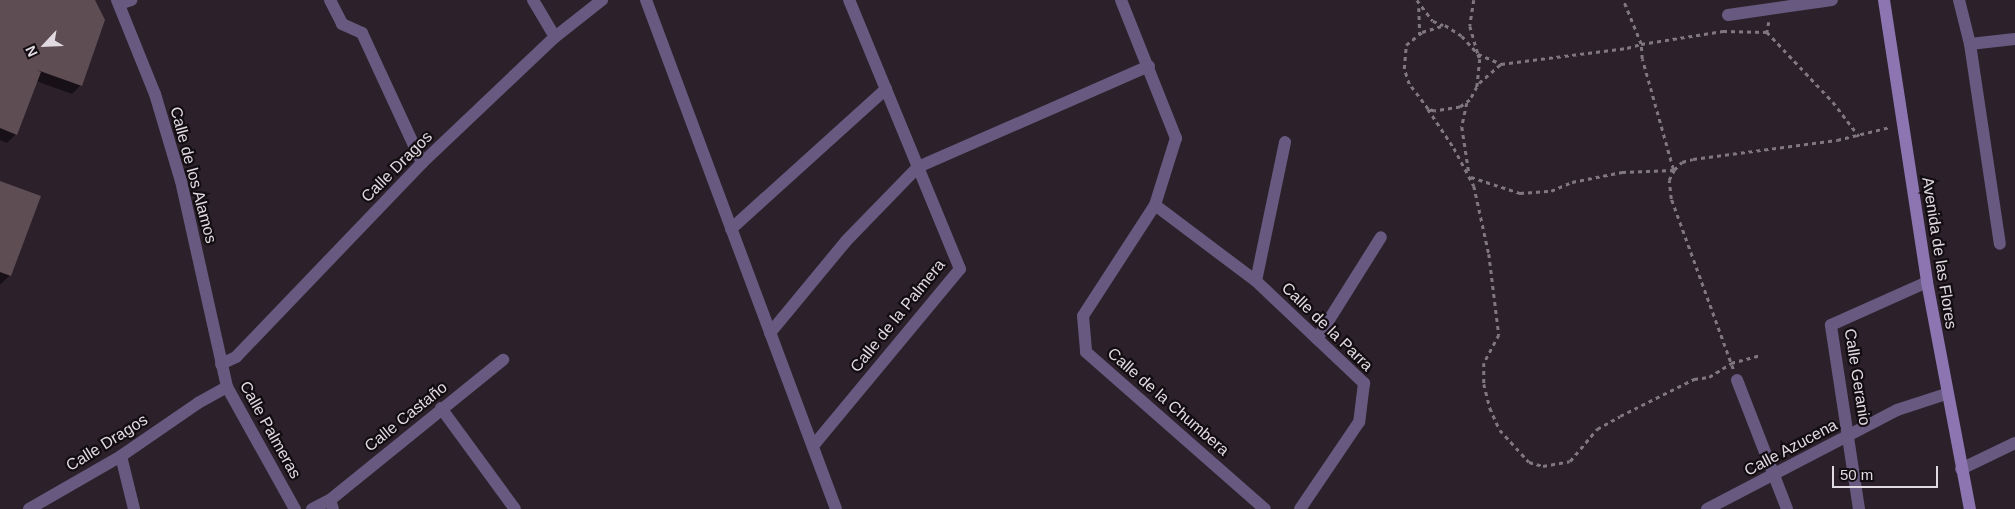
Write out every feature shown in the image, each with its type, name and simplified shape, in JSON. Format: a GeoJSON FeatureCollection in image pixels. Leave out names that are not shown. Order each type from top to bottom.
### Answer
{"type":"FeatureCollection","features":[{"type":"Feature","properties":{"kind":"street"},"geometry":{"type":"LineString","coordinates":[[330,0],[342,24],[362,33],[422,163]]}},
{"type":"Feature","properties":{"kind":"street"},"geometry":{"type":"LineString","coordinates":[[533,0],[554,38]]}},
{"type":"Feature","properties":{"kind":"street","name":"Calle Dragos"},"geometry":{"type":"LineString","coordinates":[[222,364],[236,356],[422,163],[554,38],[602,0]]}},
{"type":"Feature","properties":{"kind":"street"},"geometry":{"type":"LineString","coordinates":[[646,0],[836,509]]}},
{"type":"Feature","properties":{"kind":"street","name":"Calle de la Palmera"},"geometry":{"type":"LineString","coordinates":[[813,446],[960,269],[849,0]]}},
{"type":"Feature","properties":{"kind":"street","name":"Calle de la Chumbera"},"geometry":{"type":"LineString","coordinates":[[1121,0],[1149,66],[1176,138],[1154,205],[1083,316],[1086,352],[1265,509]]}},
{"type":"Feature","properties":{"kind":"street"},"geometry":{"type":"LineString","coordinates":[[1728,15],[1779,5],[1832,0]]}},
{"type":"Feature","properties":{"kind":"street","name":"Avenida de las Flores"},"geometry":{"type":"LineString","coordinates":[[1884,0],[1927,282],[1946,394],[1970,509]]}},
{"type":"Feature","properties":{"kind":"street"},"geometry":{"type":"LineString","coordinates":[[1960,0],[1970,44],[2000,244]]}},
{"type":"Feature","properties":{"kind":"street","name":"Calle de los Alamos"},"geometry":{"type":"LineString","coordinates":[[122,1],[155,94],[181,181],[222,364]]}},
{"type":"Feature","properties":{"kind":"street"},"geometry":{"type":"LineString","coordinates":[[1970,44],[2015,39]]}},
{"type":"Feature","properties":{"kind":"street"},"geometry":{"type":"LineString","coordinates":[[770,333],[846,241],[918,167],[1149,66]]}},
{"type":"Feature","properties":{"kind":"street"},"geometry":{"type":"LineString","coordinates":[[731,229],[886,89]]}},
{"type":"Feature","properties":{"kind":"street"},"geometry":{"type":"LineString","coordinates":[[1256,281],[1285,142]]}},
{"type":"Feature","properties":{"kind":"street","name":"Calle de la Parra"},"geometry":{"type":"LineString","coordinates":[[1154,205],[1256,281],[1364,383],[1359,422],[1300,509]]}},
{"type":"Feature","properties":{"kind":"street"},"geometry":{"type":"LineString","coordinates":[[1317,339],[1382,237]]}},
{"type":"Feature","properties":{"kind":"street","name":"Calle Geranio"},"geometry":{"type":"LineString","coordinates":[[1859,509],[1850,434],[1831,325],[1927,282]]}},
{"type":"Feature","properties":{"kind":"street","name":"Calle Castaño"},"geometry":{"type":"LineString","coordinates":[[312,509],[332,504],[441,408],[503,360]]}},
{"type":"Feature","properties":{"kind":"street","name":"Calle Palmeras"},"geometry":{"type":"LineString","coordinates":[[222,364],[227,387],[295,509]]}},
{"type":"Feature","properties":{"kind":"street"},"geometry":{"type":"LineString","coordinates":[[1737,380],[1787,509]]}},
{"type":"Feature","properties":{"kind":"street","name":"Calle Dragos"},"geometry":{"type":"LineString","coordinates":[[29,509],[121,456],[198,403],[227,387]]}},
{"type":"Feature","properties":{"kind":"street","name":"Calle Azucena"},"geometry":{"type":"LineString","coordinates":[[1707,509],[1775,476],[1897,410],[1946,394]]}},
{"type":"Feature","properties":{"kind":"street"},"geometry":{"type":"LineString","coordinates":[[441,408],[515,509]]}},
{"type":"Feature","properties":{"kind":"street"},"geometry":{"type":"LineString","coordinates":[[1961,469],[2015,443]]}},
{"type":"Feature","properties":{"kind":"street"},"geometry":{"type":"LineString","coordinates":[[121,456],[134,509]]}},
{"type":"Feature","properties":{"kind":"path"},"geometry":{"type":"LineString","coordinates":[[1474,0],[1470,26],[1481,73],[1478,84],[1467,103],[1462,127],[1469,176],[1488,254],[1498,335],[1484,363],[1484,384],[1490,408],[1500,430],[1529,462],[1543,466],[1570,461],[1597,429],[1667,391],[1694,379],[1709,377],[1731,363],[1761,355]]}},
{"type":"Feature","properties":{"kind":"path"},"geometry":{"type":"LineString","coordinates":[[1623,0],[1641,44],[1642,59],[1674,170]]}},
{"type":"Feature","properties":{"kind":"path"},"geometry":{"type":"LineString","coordinates":[[1418,1],[1433,21],[1462,36],[1478,54],[1501,64],[1553,60],[1723,31],[1767,32],[1833,102],[1859,136]]}},
{"type":"Feature","properties":{"kind":"path"},"geometry":{"type":"LineString","coordinates":[[1418,1],[1420,34]]}},
{"type":"Feature","properties":{"kind":"path"},"geometry":{"type":"LineString","coordinates":[[1767,32],[1779,5]]}},
{"type":"Feature","properties":{"kind":"path"},"geometry":{"type":"LineString","coordinates":[[1445,26],[1420,34],[1406,45],[1404,69],[1409,84],[1428,109],[1469,176],[1486,184],[1520,193],[1551,191],[1572,182],[1622,172],[1674,170]]}},
{"type":"Feature","properties":{"kind":"path"},"geometry":{"type":"LineString","coordinates":[[1478,84],[1501,64]]}},
{"type":"Feature","properties":{"kind":"path"},"geometry":{"type":"LineString","coordinates":[[1428,109],[1450,110],[1467,103]]}},
{"type":"Feature","properties":{"kind":"path"},"geometry":{"type":"LineString","coordinates":[[1737,380],[1671,199],[1670,180],[1674,170],[1682,162],[1693,159],[1859,136],[1903,125]]}},
{"type":"Feature","properties":{"kind":"building"},"geometry":{"type":"Polygon","coordinates":[[[0,0],[95,0],[105,20],[82,86],[37,70],[41,72],[17,135],[0,128],[0,0]]]}},
{"type":"Feature","properties":{"kind":"building"},"geometry":{"type":"Polygon","coordinates":[[[0,181],[41,196],[11,276],[0,272],[0,181]]]}}]}
